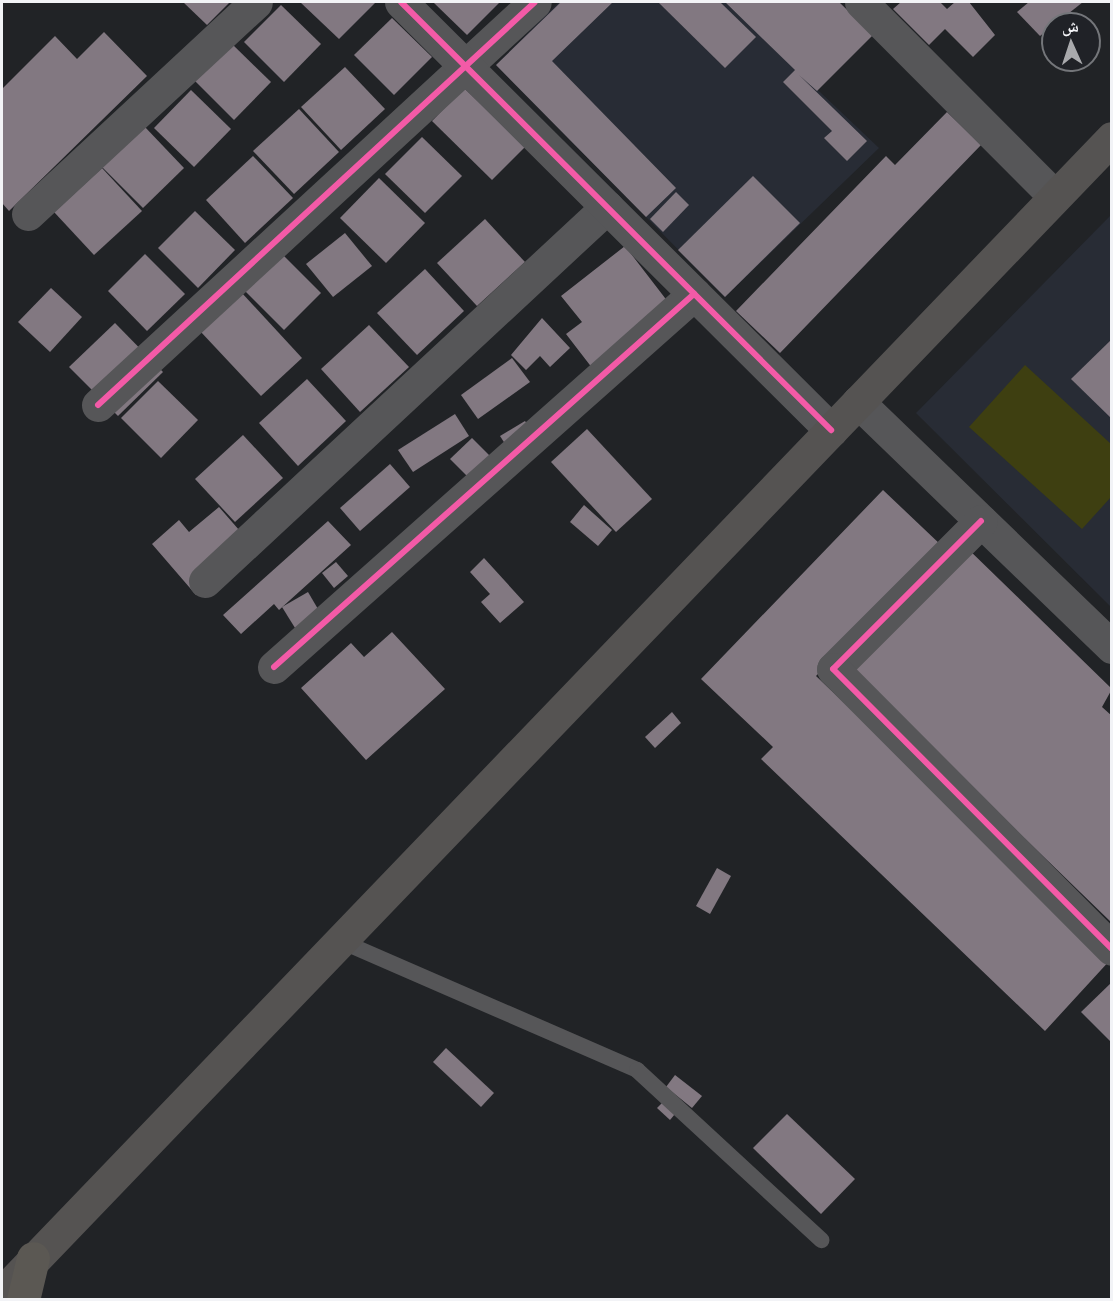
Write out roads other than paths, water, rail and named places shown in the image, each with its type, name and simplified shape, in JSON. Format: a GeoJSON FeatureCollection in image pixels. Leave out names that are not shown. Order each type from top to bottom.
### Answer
{"type":"FeatureCollection","features":[{"type":"Feature","properties":{"kind":"main road"},"geometry":{"type":"LineString","coordinates":[[2,1293],[33,1258],[344,942],[1054,196],[1112,138]]}},
{"type":"Feature","properties":{"kind":"main road"},"geometry":{"type":"LineString","coordinates":[[23,1299],[33,1258]]}},
{"type":"Feature","properties":{"kind":"street"},"geometry":{"type":"LineString","coordinates":[[28,214],[256,2]]}},
{"type":"Feature","properties":{"kind":"street"},"geometry":{"type":"LineString","coordinates":[[401,2],[831,430]]}},
{"type":"Feature","properties":{"kind":"street"},"geometry":{"type":"LineString","coordinates":[[98,405],[535,2]]}},
{"type":"Feature","properties":{"kind":"street"},"geometry":{"type":"LineString","coordinates":[[861,2],[1054,196]]}},
{"type":"Feature","properties":{"kind":"street"},"geometry":{"type":"LineString","coordinates":[[205,581],[607,207]]}},
{"type":"Feature","properties":{"kind":"street"},"geometry":{"type":"LineString","coordinates":[[274,667],[694,294]]}},
{"type":"Feature","properties":{"kind":"street"},"geometry":{"type":"LineString","coordinates":[[858,402],[1112,647]]}},
{"type":"Feature","properties":{"kind":"street"},"geometry":{"type":"LineString","coordinates":[[981,521],[832,669],[1112,949]]}},
{"type":"Feature","properties":{"kind":"lane"},"geometry":{"type":"LineString","coordinates":[[344,942],[637,1070],[821,1240]]}}]}
